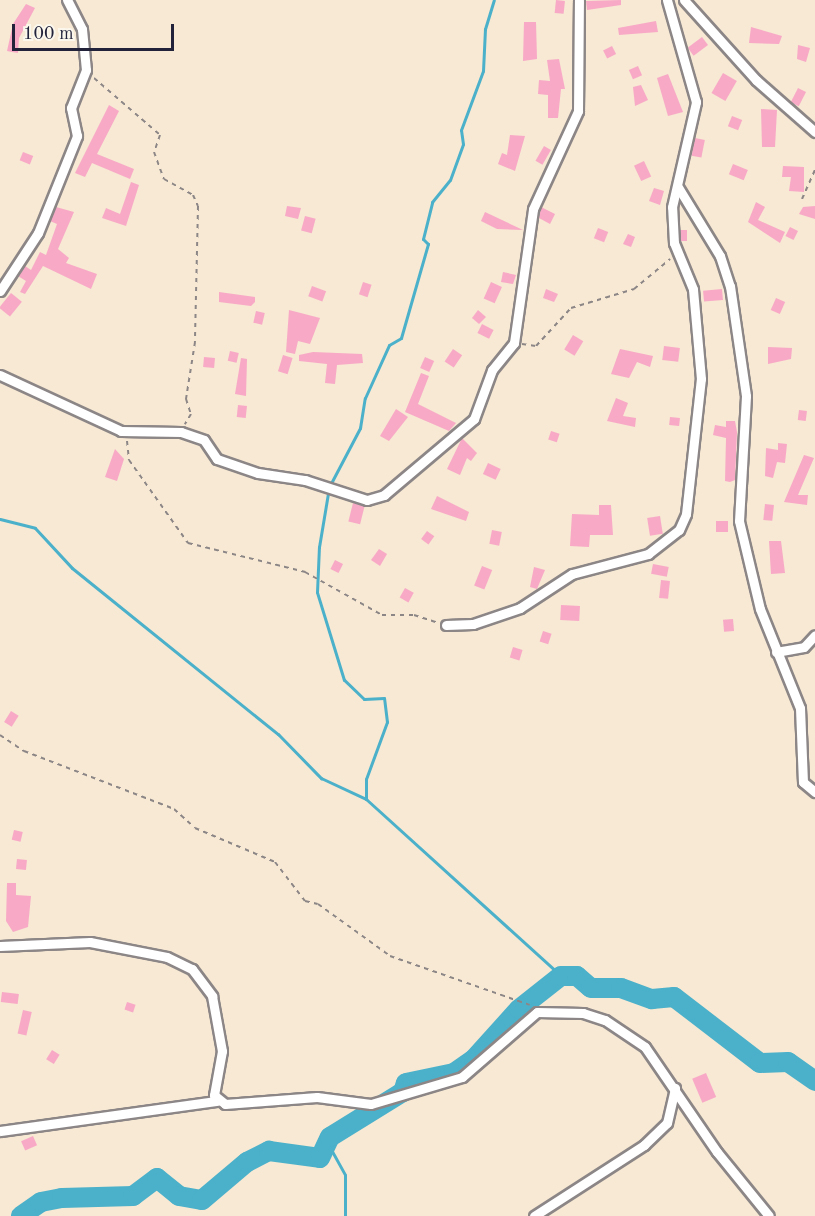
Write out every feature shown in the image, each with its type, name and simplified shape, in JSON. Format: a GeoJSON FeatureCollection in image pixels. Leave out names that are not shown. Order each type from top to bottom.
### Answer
{"type":"FeatureCollection","features":[{"type":"Feature","properties":{"kind":"street"},"geometry":{"type":"LineString","coordinates":[[0,291],[38,233],[47,201],[68,164],[77,136],[73,95],[86,70],[82,30],[67,0]]}},
{"type":"Feature","properties":{"kind":"street"},"geometry":{"type":"LineString","coordinates":[[0,375],[121,431],[181,432],[204,440],[217,459],[368,500],[384,495],[474,419],[492,369],[514,344],[533,209],[578,111],[579,0]]}},
{"type":"Feature","properties":{"kind":"street"},"geometry":{"type":"LineString","coordinates":[[446,625],[473,624],[520,608],[572,574],[648,554],[679,530],[686,514],[701,379],[693,289],[677,255],[672,207],[696,102],[667,0]]}},
{"type":"Feature","properties":{"kind":"street"},"geometry":{"type":"LineString","coordinates":[[684,0],[756,80],[815,132]]}},
{"type":"Feature","properties":{"kind":"street"},"geometry":{"type":"LineString","coordinates":[[678,187],[720,256],[730,286],[746,396],[739,521],[776,652],[800,708],[803,782],[815,792]]}},
{"type":"Feature","properties":{"kind":"street"},"geometry":{"type":"LineString","coordinates":[[776,652],[804,647],[815,635]]}},
{"type":"Feature","properties":{"kind":"street"},"geometry":{"type":"LineString","coordinates":[[0,946],[90,942],[167,957],[192,969],[203,979],[216,1015],[222,1051],[217,1101]]}},
{"type":"Feature","properties":{"kind":"street"},"geometry":{"type":"LineString","coordinates":[[0,1131],[217,1101],[317,1097],[371,1104],[462,1077],[537,1012],[583,1013],[622,1030],[645,1047],[717,1152],[769,1216]]}},
{"type":"Feature","properties":{"kind":"street"},"geometry":{"type":"LineString","coordinates":[[534,1216],[644,1145],[667,1123],[675,1088]]}},
{"type":"Feature","properties":{"kind":"path"},"geometry":{"type":"LineString","coordinates":[[86,70],[160,135],[154,152],[164,179],[193,195],[198,206],[195,342],[186,399],[191,414],[181,432]]}},
{"type":"Feature","properties":{"kind":"path"},"geometry":{"type":"LineString","coordinates":[[802,199],[815,170]]}},
{"type":"Feature","properties":{"kind":"path"},"geometry":{"type":"LineString","coordinates":[[514,344],[536,346],[571,308],[634,289],[654,267],[677,255]]}},
{"type":"Feature","properties":{"kind":"path"},"geometry":{"type":"LineString","coordinates":[[121,431],[132,450],[129,460],[188,543],[305,572],[382,615],[414,615],[446,625]]}},
{"type":"Feature","properties":{"kind":"path"},"geometry":{"type":"LineString","coordinates":[[0,735],[24,751],[174,809],[195,828],[275,862],[305,901],[318,904],[390,956],[523,998],[537,1012]]}},
{"type":"Feature","properties":{"kind":"building"},"geometry":{"type":"Polygon","coordinates":[[[556,0],[565,1],[564,14],[555,13],[556,0]]]}},
{"type":"Feature","properties":{"kind":"building"},"geometry":{"type":"Polygon","coordinates":[[[621,0],[621,5],[587,10],[586,1],[621,0]]]}},
{"type":"Feature","properties":{"kind":"building"},"geometry":{"type":"Polygon","coordinates":[[[26,4],[35,8],[19,38],[18,53],[7,51],[13,24],[26,4]]]}},
{"type":"Feature","properties":{"kind":"building"},"geometry":{"type":"Polygon","coordinates":[[[656,21],[658,32],[619,35],[618,28],[656,21]]]}},
{"type":"Feature","properties":{"kind":"building"},"geometry":{"type":"Polygon","coordinates":[[[524,22],[536,22],[537,59],[523,61],[524,22]]]}},
{"type":"Feature","properties":{"kind":"building"},"geometry":{"type":"Polygon","coordinates":[[[751,27],[782,36],[779,44],[749,43],[751,27]]]}},
{"type":"Feature","properties":{"kind":"building"},"geometry":{"type":"Polygon","coordinates":[[[702,37],[708,45],[694,56],[688,48],[702,37]]]}},
{"type":"Feature","properties":{"kind":"building"},"geometry":{"type":"Polygon","coordinates":[[[798,45],[810,48],[806,62],[797,59],[798,45]]]}},
{"type":"Feature","properties":{"kind":"building"},"geometry":{"type":"Polygon","coordinates":[[[612,46],[616,54],[607,59],[603,51],[612,46]]]}},
{"type":"Feature","properties":{"kind":"building"},"geometry":{"type":"Polygon","coordinates":[[[559,59],[565,89],[561,89],[558,118],[548,118],[548,95],[538,94],[539,80],[550,81],[547,60],[559,59]]]}},
{"type":"Feature","properties":{"kind":"building"},"geometry":{"type":"Polygon","coordinates":[[[638,66],[642,75],[633,79],[629,70],[638,66]]]}},
{"type":"Feature","properties":{"kind":"building"},"geometry":{"type":"Polygon","coordinates":[[[723,73],[737,81],[725,101],[712,93],[723,73]]]}},
{"type":"Feature","properties":{"kind":"building"},"geometry":{"type":"Polygon","coordinates":[[[668,74],[683,112],[668,116],[657,78],[668,74]]]}},
{"type":"Feature","properties":{"kind":"building"},"geometry":{"type":"Polygon","coordinates":[[[641,85],[648,100],[635,106],[633,87],[641,85]]]}},
{"type":"Feature","properties":{"kind":"building"},"geometry":{"type":"Polygon","coordinates":[[[798,88],[806,92],[799,106],[791,102],[798,88]]]}},
{"type":"Feature","properties":{"kind":"building"},"geometry":{"type":"Polygon","coordinates":[[[109,105],[119,111],[97,154],[134,169],[130,179],[92,163],[85,177],[75,173],[109,105]]]}},
{"type":"Feature","properties":{"kind":"building"},"geometry":{"type":"Polygon","coordinates":[[[761,109],[777,110],[775,147],[762,147],[761,109]]]}},
{"type":"Feature","properties":{"kind":"building"},"geometry":{"type":"Polygon","coordinates":[[[732,116],[742,120],[738,130],[728,126],[732,116]]]}},
{"type":"Feature","properties":{"kind":"building"},"geometry":{"type":"Polygon","coordinates":[[[510,135],[525,136],[515,171],[498,164],[502,153],[507,155],[510,135]]]}},
{"type":"Feature","properties":{"kind":"building"},"geometry":{"type":"Polygon","coordinates":[[[695,138],[705,140],[701,158],[692,156],[695,138]]]}},
{"type":"Feature","properties":{"kind":"building"},"geometry":{"type":"Polygon","coordinates":[[[544,146],[551,150],[542,165],[536,161],[544,146]]]}},
{"type":"Feature","properties":{"kind":"building"},"geometry":{"type":"Polygon","coordinates":[[[23,152],[33,156],[30,164],[20,160],[23,152]]]}},
{"type":"Feature","properties":{"kind":"building"},"geometry":{"type":"Polygon","coordinates":[[[644,161],[651,176],[641,181],[634,166],[644,161]]]}},
{"type":"Feature","properties":{"kind":"building"},"geometry":{"type":"Polygon","coordinates":[[[733,164],[748,170],[744,180],[729,174],[733,164]]]}},
{"type":"Feature","properties":{"kind":"building"},"geometry":{"type":"Polygon","coordinates":[[[783,166],[804,167],[804,192],[789,191],[791,177],[782,177],[783,166]]]}},
{"type":"Feature","properties":{"kind":"building"},"geometry":{"type":"Polygon","coordinates":[[[131,182],[139,185],[126,226],[102,218],[106,208],[120,214],[131,182]]]}},
{"type":"Feature","properties":{"kind":"building"},"geometry":{"type":"Polygon","coordinates":[[[654,188],[664,191],[660,205],[649,201],[654,188]]]}},
{"type":"Feature","properties":{"kind":"building"},"geometry":{"type":"Polygon","coordinates":[[[756,202],[765,207],[758,220],[785,232],[780,243],[748,222],[756,202]]]}},
{"type":"Feature","properties":{"kind":"building"},"geometry":{"type":"Polygon","coordinates":[[[287,206],[301,208],[298,219],[285,216],[287,206]]]}},
{"type":"Feature","properties":{"kind":"building"},"geometry":{"type":"Polygon","coordinates":[[[815,206],[815,219],[799,214],[803,207],[815,206]]]}},
{"type":"Feature","properties":{"kind":"building"},"geometry":{"type":"Polygon","coordinates":[[[56,207],[74,212],[58,249],[69,258],[66,263],[97,274],[91,289],[43,266],[25,294],[20,292],[26,281],[18,276],[25,266],[31,270],[40,252],[46,255],[57,224],[50,221],[56,207]]]}},
{"type":"Feature","properties":{"kind":"building"},"geometry":{"type":"Polygon","coordinates":[[[541,207],[555,214],[550,224],[539,218],[541,207]]]}},
{"type":"Feature","properties":{"kind":"building"},"geometry":{"type":"Polygon","coordinates":[[[485,212],[523,230],[497,229],[481,221],[485,212]]]}},
{"type":"Feature","properties":{"kind":"building"},"geometry":{"type":"Polygon","coordinates":[[[305,216],[316,219],[312,233],[301,230],[305,216]]]}},
{"type":"Feature","properties":{"kind":"building"},"geometry":{"type":"Polygon","coordinates":[[[790,227],[798,231],[793,240],[785,236],[790,227]]]}},
{"type":"Feature","properties":{"kind":"building"},"geometry":{"type":"Polygon","coordinates":[[[598,228],[608,232],[604,242],[594,238],[598,228]]]}},
{"type":"Feature","properties":{"kind":"building"},"geometry":{"type":"Polygon","coordinates":[[[680,230],[687,230],[687,241],[681,241],[680,230]]]}},
{"type":"Feature","properties":{"kind":"building"},"geometry":{"type":"Polygon","coordinates":[[[628,234],[635,237],[631,247],[623,244],[628,234]]]}},
{"type":"Feature","properties":{"kind":"building"},"geometry":{"type":"Polygon","coordinates":[[[503,272],[516,275],[513,284],[501,282],[503,272]]]}},
{"type":"Feature","properties":{"kind":"building"},"geometry":{"type":"Polygon","coordinates":[[[363,282],[372,285],[368,297],[359,294],[363,282]]]}},
{"type":"Feature","properties":{"kind":"building"},"geometry":{"type":"Polygon","coordinates":[[[491,282],[502,287],[495,303],[484,298],[491,282]]]}},
{"type":"Feature","properties":{"kind":"building"},"geometry":{"type":"Polygon","coordinates":[[[312,286],[326,291],[322,301],[308,296],[312,286]]]}},
{"type":"Feature","properties":{"kind":"building"},"geometry":{"type":"Polygon","coordinates":[[[546,289],[558,294],[554,302],[543,298],[546,289]]]}},
{"type":"Feature","properties":{"kind":"building"},"geometry":{"type":"Polygon","coordinates":[[[722,289],[723,300],[704,302],[703,291],[722,289]]]}},
{"type":"Feature","properties":{"kind":"building"},"geometry":{"type":"Polygon","coordinates":[[[219,292],[255,297],[255,302],[251,306],[219,302],[219,292]]]}},
{"type":"Feature","properties":{"kind":"building"},"geometry":{"type":"Polygon","coordinates":[[[11,293],[22,302],[10,317],[0,307],[11,293]]]}},
{"type":"Feature","properties":{"kind":"building"},"geometry":{"type":"Polygon","coordinates":[[[776,298],[785,302],[780,314],[771,310],[776,298]]]}},
{"type":"Feature","properties":{"kind":"building"},"geometry":{"type":"Polygon","coordinates":[[[289,310],[320,318],[310,344],[298,341],[295,354],[286,352],[289,310]]]}},
{"type":"Feature","properties":{"kind":"building"},"geometry":{"type":"Polygon","coordinates":[[[478,310],[486,317],[479,324],[472,318],[478,310]]]}},
{"type":"Feature","properties":{"kind":"building"},"geometry":{"type":"Polygon","coordinates":[[[256,311],[265,313],[262,325],[253,323],[256,311]]]}},
{"type":"Feature","properties":{"kind":"building"},"geometry":{"type":"Polygon","coordinates":[[[482,324],[494,330],[489,339],[477,333],[482,324]]]}},
{"type":"Feature","properties":{"kind":"building"},"geometry":{"type":"Polygon","coordinates":[[[573,335],[583,341],[575,356],[564,350],[573,335]]]}},
{"type":"Feature","properties":{"kind":"building"},"geometry":{"type":"Polygon","coordinates":[[[664,346],[680,348],[678,362],[662,360],[664,346]]]}},
{"type":"Feature","properties":{"kind":"building"},"geometry":{"type":"Polygon","coordinates":[[[768,347],[792,348],[791,359],[768,364],[768,347]]]}},
{"type":"Feature","properties":{"kind":"building"},"geometry":{"type":"Polygon","coordinates":[[[453,349],[462,355],[454,368],[445,361],[453,349]]]}},
{"type":"Feature","properties":{"kind":"building"},"geometry":{"type":"Polygon","coordinates":[[[620,349],[653,356],[650,367],[637,362],[629,378],[611,374],[620,349]]]}},
{"type":"Feature","properties":{"kind":"building"},"geometry":{"type":"Polygon","coordinates":[[[230,351],[239,353],[237,363],[228,361],[230,351]]]}},
{"type":"Feature","properties":{"kind":"building"},"geometry":{"type":"Polygon","coordinates":[[[313,352],[362,354],[363,363],[337,365],[335,384],[325,383],[327,364],[299,361],[299,355],[313,352]]]}},
{"type":"Feature","properties":{"kind":"building"},"geometry":{"type":"Polygon","coordinates":[[[283,355],[293,358],[288,374],[278,371],[283,355]]]}},
{"type":"Feature","properties":{"kind":"building"},"geometry":{"type":"Polygon","coordinates":[[[204,357],[215,358],[214,368],[203,367],[204,357]]]}},
{"type":"Feature","properties":{"kind":"building"},"geometry":{"type":"Polygon","coordinates":[[[425,357],[434,361],[429,372],[420,368],[425,357]]]}},
{"type":"Feature","properties":{"kind":"building"},"geometry":{"type":"Polygon","coordinates":[[[241,358],[247,359],[246,396],[235,394],[241,358]]]}},
{"type":"Feature","properties":{"kind":"building"},"geometry":{"type":"Polygon","coordinates":[[[421,373],[429,376],[418,404],[456,423],[449,431],[405,412],[421,373]]]}},
{"type":"Feature","properties":{"kind":"building"},"geometry":{"type":"Polygon","coordinates":[[[616,398],[628,403],[623,416],[636,418],[635,427],[607,421],[616,398]]]}},
{"type":"Feature","properties":{"kind":"building"},"geometry":{"type":"Polygon","coordinates":[[[238,405],[247,406],[246,418],[237,417],[238,405]]]}},
{"type":"Feature","properties":{"kind":"building"},"geometry":{"type":"Polygon","coordinates":[[[396,409],[408,417],[389,441],[380,436],[396,409]]]}},
{"type":"Feature","properties":{"kind":"building"},"geometry":{"type":"Polygon","coordinates":[[[799,410],[807,411],[806,421],[798,420],[799,410]]]}},
{"type":"Feature","properties":{"kind":"building"},"geometry":{"type":"Polygon","coordinates":[[[670,417],[680,418],[679,426],[669,425],[670,417]]]}},
{"type":"Feature","properties":{"kind":"building"},"geometry":{"type":"Polygon","coordinates":[[[726,421],[735,421],[737,432],[735,480],[730,482],[725,481],[726,438],[713,435],[715,425],[726,427],[726,421]]]}},
{"type":"Feature","properties":{"kind":"building"},"geometry":{"type":"Polygon","coordinates":[[[551,431],[560,434],[557,442],[548,440],[551,431]]]}},
{"type":"Feature","properties":{"kind":"building"},"geometry":{"type":"Polygon","coordinates":[[[462,438],[477,453],[471,461],[467,458],[460,475],[447,469],[462,438]]]}},
{"type":"Feature","properties":{"kind":"building"},"geometry":{"type":"Polygon","coordinates":[[[778,443],[787,444],[785,463],[777,462],[773,478],[765,476],[766,448],[778,450],[778,443]]]}},
{"type":"Feature","properties":{"kind":"building"},"geometry":{"type":"Polygon","coordinates":[[[115,449],[124,459],[117,481],[105,477],[115,449]]]}},
{"type":"Feature","properties":{"kind":"building"},"geometry":{"type":"Polygon","coordinates":[[[804,455],[814,458],[798,495],[808,495],[807,505],[784,502],[804,455]]]}},
{"type":"Feature","properties":{"kind":"building"},"geometry":{"type":"Polygon","coordinates":[[[488,463],[501,469],[496,480],[483,474],[488,463]]]}},
{"type":"Feature","properties":{"kind":"building"},"geometry":{"type":"Polygon","coordinates":[[[437,496],[469,512],[466,521],[431,509],[437,496]]]}},
{"type":"Feature","properties":{"kind":"building"},"geometry":{"type":"Polygon","coordinates":[[[353,503],[365,506],[360,524],[348,521],[353,503]]]}},
{"type":"Feature","properties":{"kind":"building"},"geometry":{"type":"Polygon","coordinates":[[[765,504],[774,505],[772,521],[763,520],[765,504]]]}},
{"type":"Feature","properties":{"kind":"building"},"geometry":{"type":"Polygon","coordinates":[[[599,505],[611,505],[613,535],[590,535],[589,547],[570,546],[572,514],[599,515],[599,505]]]}},
{"type":"Feature","properties":{"kind":"building"},"geometry":{"type":"Polygon","coordinates":[[[660,516],[663,534],[650,536],[647,518],[660,516]]]}},
{"type":"Feature","properties":{"kind":"building"},"geometry":{"type":"Polygon","coordinates":[[[716,521],[728,521],[728,532],[716,532],[716,521]]]}},
{"type":"Feature","properties":{"kind":"building"},"geometry":{"type":"Polygon","coordinates":[[[492,530],[502,532],[499,546],[489,544],[492,530]]]}},
{"type":"Feature","properties":{"kind":"building"},"geometry":{"type":"Polygon","coordinates":[[[427,531],[434,536],[428,544],[421,539],[427,531]]]}},
{"type":"Feature","properties":{"kind":"building"},"geometry":{"type":"Polygon","coordinates":[[[769,541],[781,541],[785,573],[771,574],[769,541]]]}},
{"type":"Feature","properties":{"kind":"building"},"geometry":{"type":"Polygon","coordinates":[[[379,549],[387,554],[380,566],[371,560],[379,549]]]}},
{"type":"Feature","properties":{"kind":"building"},"geometry":{"type":"Polygon","coordinates":[[[335,560],[343,564],[338,573],[330,569],[335,560]]]}},
{"type":"Feature","properties":{"kind":"building"},"geometry":{"type":"Polygon","coordinates":[[[653,564],[669,567],[667,577],[651,574],[653,564]]]}},
{"type":"Feature","properties":{"kind":"building"},"geometry":{"type":"Polygon","coordinates":[[[482,566],[492,570],[484,590],[474,585],[482,566]]]}},
{"type":"Feature","properties":{"kind":"building"},"geometry":{"type":"Polygon","coordinates":[[[534,567],[545,570],[537,589],[530,587],[534,567]]]}},
{"type":"Feature","properties":{"kind":"building"},"geometry":{"type":"Polygon","coordinates":[[[661,580],[670,581],[668,599],[659,598],[661,580]]]}},
{"type":"Feature","properties":{"kind":"building"},"geometry":{"type":"Polygon","coordinates":[[[405,588],[414,593],[408,602],[400,598],[405,588]]]}},
{"type":"Feature","properties":{"kind":"building"},"geometry":{"type":"Polygon","coordinates":[[[561,605],[580,606],[579,621],[560,620],[561,605]]]}},
{"type":"Feature","properties":{"kind":"building"},"geometry":{"type":"Polygon","coordinates":[[[733,619],[734,631],[724,632],[723,620],[733,619]]]}},
{"type":"Feature","properties":{"kind":"building"},"geometry":{"type":"Polygon","coordinates":[[[543,631],[552,634],[548,644],[540,641],[543,631]]]}},
{"type":"Feature","properties":{"kind":"building"},"geometry":{"type":"Polygon","coordinates":[[[513,647],[523,650],[519,660],[510,658],[513,647]]]}},
{"type":"Feature","properties":{"kind":"building"},"geometry":{"type":"Polygon","coordinates":[[[11,711],[19,716],[12,727],[4,722],[11,711]]]}},
{"type":"Feature","properties":{"kind":"building"},"geometry":{"type":"Polygon","coordinates":[[[14,830],[23,832],[21,842],[12,840],[14,830]]]}},
{"type":"Feature","properties":{"kind":"building"},"geometry":{"type":"Polygon","coordinates":[[[17,859],[27,860],[26,870],[16,869],[17,859]]]}},
{"type":"Feature","properties":{"kind":"building"},"geometry":{"type":"Polygon","coordinates":[[[7,883],[16,883],[16,895],[31,896],[28,927],[13,932],[6,921],[7,883]]]}},
{"type":"Feature","properties":{"kind":"building"},"geometry":{"type":"Polygon","coordinates":[[[2,992],[19,994],[18,1004],[1,1002],[2,992]]]}},
{"type":"Feature","properties":{"kind":"building"},"geometry":{"type":"Polygon","coordinates":[[[127,1002],[136,1005],[133,1012],[125,1010],[127,1002]]]}},
{"type":"Feature","properties":{"kind":"building"},"geometry":{"type":"Polygon","coordinates":[[[23,1010],[32,1012],[26,1035],[18,1033],[23,1010]]]}},
{"type":"Feature","properties":{"kind":"building"},"geometry":{"type":"Polygon","coordinates":[[[52,1050],[60,1055],[54,1064],[46,1059],[52,1050]]]}},
{"type":"Feature","properties":{"kind":"building"},"geometry":{"type":"Polygon","coordinates":[[[706,1073],[716,1097],[702,1103],[692,1079],[706,1073]]]}},
{"type":"Feature","properties":{"kind":"building"},"geometry":{"type":"Polygon","coordinates":[[[33,1136],[37,1145],[25,1150],[21,1141],[33,1136]]]}},
{"type":"Feature","properties":{"kind":"waterway"},"geometry":{"type":"LineString","coordinates":[[366,799],[366,779],[387,722],[384,698],[364,699],[344,680],[317,592],[319,547],[329,487],[360,428],[365,398],[389,345],[401,338],[428,244],[423,239],[432,202],[450,180],[463,144],[461,130],[483,71],[485,29],[494,0]]}},
{"type":"Feature","properties":{"kind":"waterway"},"geometry":{"type":"LineString","coordinates":[[0,519],[35,528],[72,568],[278,734],[321,778],[366,799],[561,976]]}},
{"type":"Feature","properties":{"kind":"waterway"},"geometry":{"type":"LineString","coordinates":[[21,1216],[41,1202],[62,1198],[133,1196],[157,1178],[179,1196],[202,1200],[247,1162],[269,1151],[320,1158],[330,1137],[403,1092],[406,1083],[454,1073],[474,1059],[519,1009],[561,976],[577,976],[591,988],[621,988],[652,999],[674,997],[760,1063],[788,1062],[815,1081]]}},
{"type":"Feature","properties":{"kind":"waterway"},"geometry":{"type":"LineString","coordinates":[[328,1144],[345,1175],[345,1216]]}}]}
